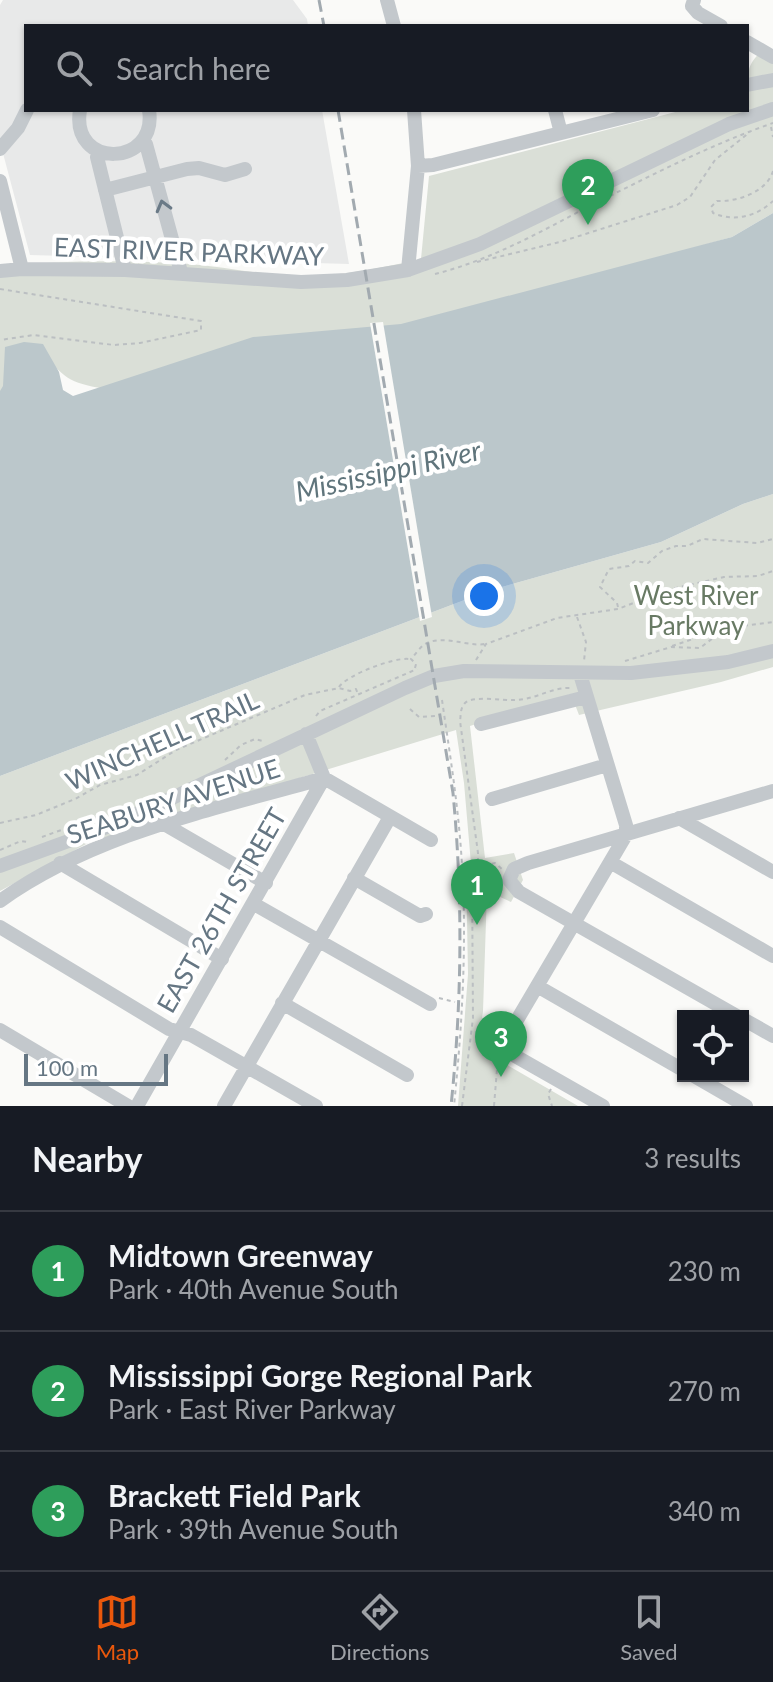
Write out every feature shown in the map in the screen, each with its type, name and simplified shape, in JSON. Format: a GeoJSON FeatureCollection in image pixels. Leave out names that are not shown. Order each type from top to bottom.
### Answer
{"type":"FeatureCollection","features":[{"type":"Feature","properties":{"kind":"street"},"geometry":{"type":"LineString","coordinates":[[387,0],[393,24]]}},
{"type":"Feature","properties":{"kind":"street"},"geometry":{"type":"LineString","coordinates":[[693,3],[698,13],[717,24]]}},
{"type":"Feature","properties":{"kind":"street"},"geometry":{"type":"LineString","coordinates":[[749,85],[773,80]]}},
{"type":"Feature","properties":{"kind":"street","name":"EAST RIVER PARKWAY"},"geometry":{"type":"LineString","coordinates":[[0,271],[181,272],[301,282],[347,280],[408,270],[480,244],[729,124],[773,109]]}},
{"type":"Feature","properties":{"kind":"street"},"geometry":{"type":"LineString","coordinates":[[0,149],[18,128],[26,112]]}},
{"type":"Feature","properties":{"kind":"street"},"geometry":{"type":"LineString","coordinates":[[80,112],[79,124],[85,141],[109,155],[128,152],[142,141],[149,124],[149,112]]}},
{"type":"Feature","properties":{"kind":"street"},"geometry":{"type":"LineString","coordinates":[[408,270],[418,166],[414,112]]}},
{"type":"Feature","properties":{"kind":"street"},"geometry":{"type":"LineString","coordinates":[[556,112],[561,133]]}},
{"type":"Feature","properties":{"kind":"street"},"geometry":{"type":"LineString","coordinates":[[418,166],[433,165],[645,112]]}},
{"type":"Feature","properties":{"kind":"street"},"geometry":{"type":"LineString","coordinates":[[142,141],[146,144],[181,272]]}},
{"type":"Feature","properties":{"kind":"street"},"geometry":{"type":"LineString","coordinates":[[100,152],[97,157],[125,270]]}},
{"type":"Feature","properties":{"kind":"street"},"geometry":{"type":"LineString","coordinates":[[105,190],[187,169],[199,168],[225,175],[245,169]]}},
{"type":"Feature","properties":{"kind":"street"},"geometry":{"type":"LineString","coordinates":[[0,181],[22,269]]}},
{"type":"Feature","properties":{"kind":"street"},"geometry":{"type":"LineString","coordinates":[[0,866],[107,827],[434,676],[464,671],[681,669],[773,651]]}},
{"type":"Feature","properties":{"kind":"street"},"geometry":{"type":"LineString","coordinates":[[582,668],[586,697],[626,825],[626,835],[507,1037],[502,1052],[510,1053],[603,1106]]}},
{"type":"Feature","properties":{"kind":"street"},"geometry":{"type":"LineString","coordinates":[[481,724],[586,697]]}},
{"type":"Feature","properties":{"kind":"street"},"geometry":{"type":"LineString","coordinates":[[306,734],[324,778],[431,840]]}},
{"type":"Feature","properties":{"kind":"street"},"geometry":{"type":"LineString","coordinates":[[492,799],[607,765]]}},
{"type":"Feature","properties":{"kind":"street","name":"SEABURY AVENUE"},"geometry":{"type":"LineString","coordinates":[[0,901],[60,863],[97,847],[164,824],[324,778]]}},
{"type":"Feature","properties":{"kind":"street","name":"EAST 26TH STREET"},"geometry":{"type":"LineString","coordinates":[[137,1106],[324,778]]}},
{"type":"Feature","properties":{"kind":"street"},"geometry":{"type":"LineString","coordinates":[[727,1010],[512,887],[507,872],[528,863],[773,791]]}},
{"type":"Feature","properties":{"kind":"street"},"geometry":{"type":"LineString","coordinates":[[224,1106],[390,817]]}},
{"type":"Feature","properties":{"kind":"street"},"geometry":{"type":"LineString","coordinates":[[679,818],[773,872]]}},
{"type":"Feature","properties":{"kind":"street"},"geometry":{"type":"LineString","coordinates":[[164,824],[266,883]]}},
{"type":"Feature","properties":{"kind":"street"},"geometry":{"type":"LineString","coordinates":[[610,862],[773,956]]}},
{"type":"Feature","properties":{"kind":"street"},"geometry":{"type":"LineString","coordinates":[[60,863],[222,959]]}},
{"type":"Feature","properties":{"kind":"street"},"geometry":{"type":"LineString","coordinates":[[354,878],[420,916],[426,914]]}},
{"type":"Feature","properties":{"kind":"street"},"geometry":{"type":"LineString","coordinates":[[254,904],[430,1004]]}},
{"type":"Feature","properties":{"kind":"street"},"geometry":{"type":"LineString","coordinates":[[0,927],[169,1029],[191,1035],[316,1106]]}},
{"type":"Feature","properties":{"kind":"street"},"geometry":{"type":"LineString","coordinates":[[537,986],[677,1067]]}},
{"type":"Feature","properties":{"kind":"street"},"geometry":{"type":"LineString","coordinates":[[282,1003],[407,1075]]}},
{"type":"Feature","properties":{"kind":"street"},"geometry":{"type":"LineString","coordinates":[[749,1022],[773,1036]]}},
{"type":"Feature","properties":{"kind":"street"},"geometry":{"type":"LineString","coordinates":[[0,1030],[128,1106]]}},
{"type":"Feature","properties":{"kind":"street"},"geometry":{"type":"LineString","coordinates":[[704,1082],[746,1106]]}},
{"type":"Feature","properties":{"kind":"path"},"geometry":{"type":"LineString","coordinates":[[470,263],[541,232],[714,145],[772,124],[773,137]]}},
{"type":"Feature","properties":{"kind":"path"},"geometry":{"type":"LineString","coordinates":[[429,275],[560,242],[677,205],[690,197],[715,160],[750,131]]}},
{"type":"Feature","properties":{"kind":"path"},"geometry":{"type":"LineString","coordinates":[[773,171],[772,182],[729,202],[717,201],[711,207],[713,213],[722,217],[746,217],[773,201]]}},
{"type":"Feature","properties":{"kind":"path"},"geometry":{"type":"LineString","coordinates":[[0,289],[201,321],[201,330],[140,343],[114,345],[34,335],[0,340]]}},
{"type":"Feature","properties":{"kind":"path"},"geometry":{"type":"LineString","coordinates":[[618,609],[617,603],[600,587],[609,569],[629,566],[635,561],[648,563],[662,551],[703,539],[757,543],[773,539]]}},
{"type":"Feature","properties":{"kind":"path"},"geometry":{"type":"LineString","coordinates":[[476,661],[486,644],[557,618],[618,609],[667,590],[724,577],[758,576],[773,571]]}},
{"type":"Feature","properties":{"kind":"path"},"geometry":{"type":"LineString","coordinates":[[576,615],[586,642],[582,668]]}},
{"type":"Feature","properties":{"kind":"path"},"geometry":{"type":"LineString","coordinates":[[621,663],[726,628],[773,622]]}},
{"type":"Feature","properties":{"kind":"path"},"geometry":{"type":"LineString","coordinates":[[671,647],[700,648],[726,628]]}},
{"type":"Feature","properties":{"kind":"path","name":"WINCHELL TRAIL"},"geometry":{"type":"LineString","coordinates":[[0,823],[36,815],[100,785],[137,775],[176,750],[246,723],[305,695],[339,688],[344,681],[387,663],[401,658],[411,659],[424,644],[448,640],[470,645],[486,644]]}},
{"type":"Feature","properties":{"kind":"path"},"geometry":{"type":"LineString","coordinates":[[411,659],[416,664],[415,668]]}},
{"type":"Feature","properties":{"kind":"path"},"geometry":{"type":"LineString","coordinates":[[316,716],[320,711],[415,668],[422,671]]}},
{"type":"Feature","properties":{"kind":"path"},"geometry":{"type":"LineString","coordinates":[[462,1106],[473,1018],[472,878],[478,874],[478,853],[461,734],[461,709],[465,702],[476,698],[525,700],[570,687]]}},
{"type":"Feature","properties":{"kind":"path"},"geometry":{"type":"LineString","coordinates":[[339,688],[356,689],[358,694]]}},
{"type":"Feature","properties":{"kind":"path"},"geometry":{"type":"LineString","coordinates":[[442,700],[457,806],[465,949],[462,1028],[454,1106]]}},
{"type":"Feature","properties":{"kind":"path"},"geometry":{"type":"LineString","coordinates":[[410,709],[419,717],[436,716]]}},
{"type":"Feature","properties":{"kind":"path"},"geometry":{"type":"LineString","coordinates":[[225,760],[241,745],[255,739],[264,741]]}},
{"type":"Feature","properties":{"kind":"path"},"geometry":{"type":"LineString","coordinates":[[43,837],[111,812]]}},
{"type":"Feature","properties":{"kind":"path"},"geometry":{"type":"LineString","coordinates":[[0,850],[21,841],[30,842]]}},
{"type":"Feature","properties":{"kind":"path"},"geometry":{"type":"LineString","coordinates":[[472,888],[486,888],[487,865],[495,863],[507,872]]}},
{"type":"Feature","properties":{"kind":"path"},"geometry":{"type":"LineString","coordinates":[[494,1106],[502,1052]]}},
{"type":"Feature","properties":{"kind":"path"},"geometry":{"type":"LineString","coordinates":[[552,1106],[548,1094],[557,1079]]}},
{"type":"Feature","properties":{"kind":"shaded area"},"geometry":{"type":"Polygon","coordinates":[[[3,0],[293,0],[308,24],[24,24],[24,112],[322,112],[349,264],[30,255],[0,142],[0,5],[3,0]]]}},
{"type":"Feature","properties":{"kind":"green space"},"geometry":{"type":"Polygon","coordinates":[[[765,50],[773,53],[773,213],[732,237],[408,329],[110,390],[71,380],[43,351],[0,409],[0,267],[71,262],[142,262],[312,276],[421,259],[429,176],[675,112],[749,112],[749,69],[765,50]]]}},
{"type":"Feature","properties":{"kind":"green space","name":"West River Parkway"},"geometry":{"type":"Polygon","coordinates":[[[773,494],[773,667],[579,715],[571,694],[470,726],[485,858],[514,853],[523,880],[511,902],[487,891],[483,1011],[478,1048],[578,1106],[458,1106],[468,974],[466,866],[471,864],[456,730],[88,843],[0,891],[0,776],[491,590],[661,542],[743,504],[773,494]]]}},
{"type":"Feature","properties":{"kind":"water","name":"Mississippi River"},"geometry":{"type":"Polygon","coordinates":[[[773,213],[773,494],[743,504],[661,542],[491,590],[0,776],[0,391],[3,386],[5,347],[24,342],[43,344],[59,372],[63,390],[73,396],[253,337],[401,324],[732,237],[773,213]]]}},
{"type":"Feature","properties":{"kind":"pier"},"geometry":{"type":"Polygon","coordinates":[[[383,322],[432,617],[420,621],[370,323],[383,322]]]}},
{"type":"Feature","properties":{"kind":"railway"},"geometry":{"type":"LineString","coordinates":[[319,0],[324,24]]}},
{"type":"Feature","properties":{"kind":"railway"},"geometry":{"type":"LineString","coordinates":[[338,112],[453,793],[460,950],[451,1106]]}},
{"type":"Feature","properties":{"kind":"place","name":"Mississippi Gorge Regional Park"},"geometry":{"type":"Point","coordinates":[588,225]}},
{"type":"Feature","properties":{"kind":"place","name":"Midtown Greenway"},"geometry":{"type":"Point","coordinates":[477,925]}},
{"type":"Feature","properties":{"kind":"place","name":"Brackett Field Park"},"geometry":{"type":"Point","coordinates":[501,1077]}}]}
